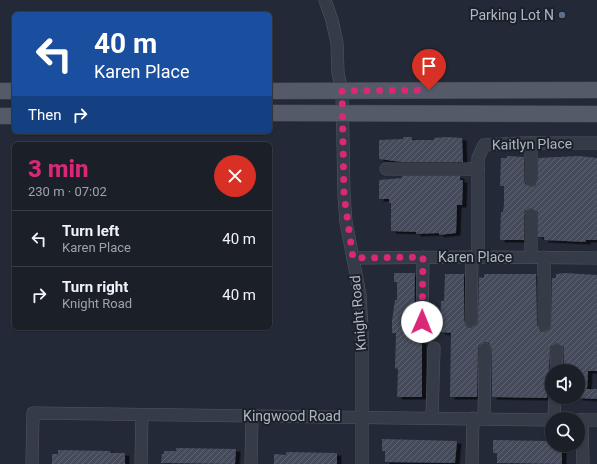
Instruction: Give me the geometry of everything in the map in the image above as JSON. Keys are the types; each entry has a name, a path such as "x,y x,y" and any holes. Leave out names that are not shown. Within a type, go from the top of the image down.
{"main road":[{"path":"272,91 597,90"},
{"path":"0,91 12,91"},
{"path":"272,113 597,114"},
{"path":"0,116 12,116"}],"street":[{"name":"Knight Road","path":"325,0 332,20 337,43 338,73 342,91 344,195 360,295 362,464"},
{"path":"531,143 531,180"},
{"name":"Kaitlyn Place","path":"471,321 475,257 478,158 484,145 597,143"},
{"path":"386,169 478,169"},
{"path":"531,215 531,257"},
{"path":"422,322 423,257"},
{"path":"544,257 544,325"},
{"name":"Karen Place","path":"353,258 597,258"},
{"path":"432,417 434,348"},
{"path":"472,464 485,349"},
{"path":"556,364 557,350"},
{"name":"Kingwood Road","path":"32,464 32,413 545,419"},
{"path":"141,464 142,415"},
{"path":"251,464 252,416"},
{"path":"585,420 597,420"},
{"path":"582,452 583,464"}],"building":[{"path":"403,137 412,137 412,140 434,140 434,138 447,137 462,138 463,162 402,162 379,159 379,140 403,139"},
{"path":"507,156 524,157 524,180 525,184 531,187 535,186 538,180 538,158 579,156 597,158 597,240 586,240 586,242 544,240 544,237 538,237 538,212 531,208 525,211 524,215 524,240 500,240 501,212 503,212 504,204 504,186 500,186 501,158 507,158"},
{"path":"402,176 460,176 460,180 463,180 462,205 457,205 456,233 439,235 439,233 416,234 416,232 391,231 391,203 389,203 389,199 379,199 379,180 402,178"},
{"path":"394,273 415,273 414,322 416,326 421,329 422,337 422,397 397,397 398,369 395,368 396,333 392,333 395,300 397,300 397,282 394,282"},
{"path":"565,273 597,275 597,371 588,371 587,389 597,389 597,399 585,398 585,364 564,364 564,347 557,343 551,346 549,364 545,364 545,398 492,397 492,349 489,343 485,342 479,345 478,349 477,397 450,397 451,333 440,332 441,301 444,301 445,274 464,274 464,321 467,327 471,328 477,325 478,321 479,277 484,278 484,274 536,274 537,325 540,331 544,332 550,329 551,325 552,278 556,278 556,274"},
{"path":"382,439 457,441 455,463 385,462 385,451 382,451"},
{"path":"493,440 545,441 545,452 562,452 562,464 497,463 497,453 493,453"},
{"path":"176,448 236,449 235,464 161,463 162,454 164,454 164,451 176,451"},
{"path":"58,450 110,451 110,453 125,453 125,464 52,464 52,454 58,454"},
{"path":"286,452 337,453 337,464 274,464 274,454 286,455"}],"place":[{"name":"Parking Lot N","path":"562,15"}],"route":[{"path":"422,322 423,257 353,258 346,222 342,170 342,91 429,90"}]}
